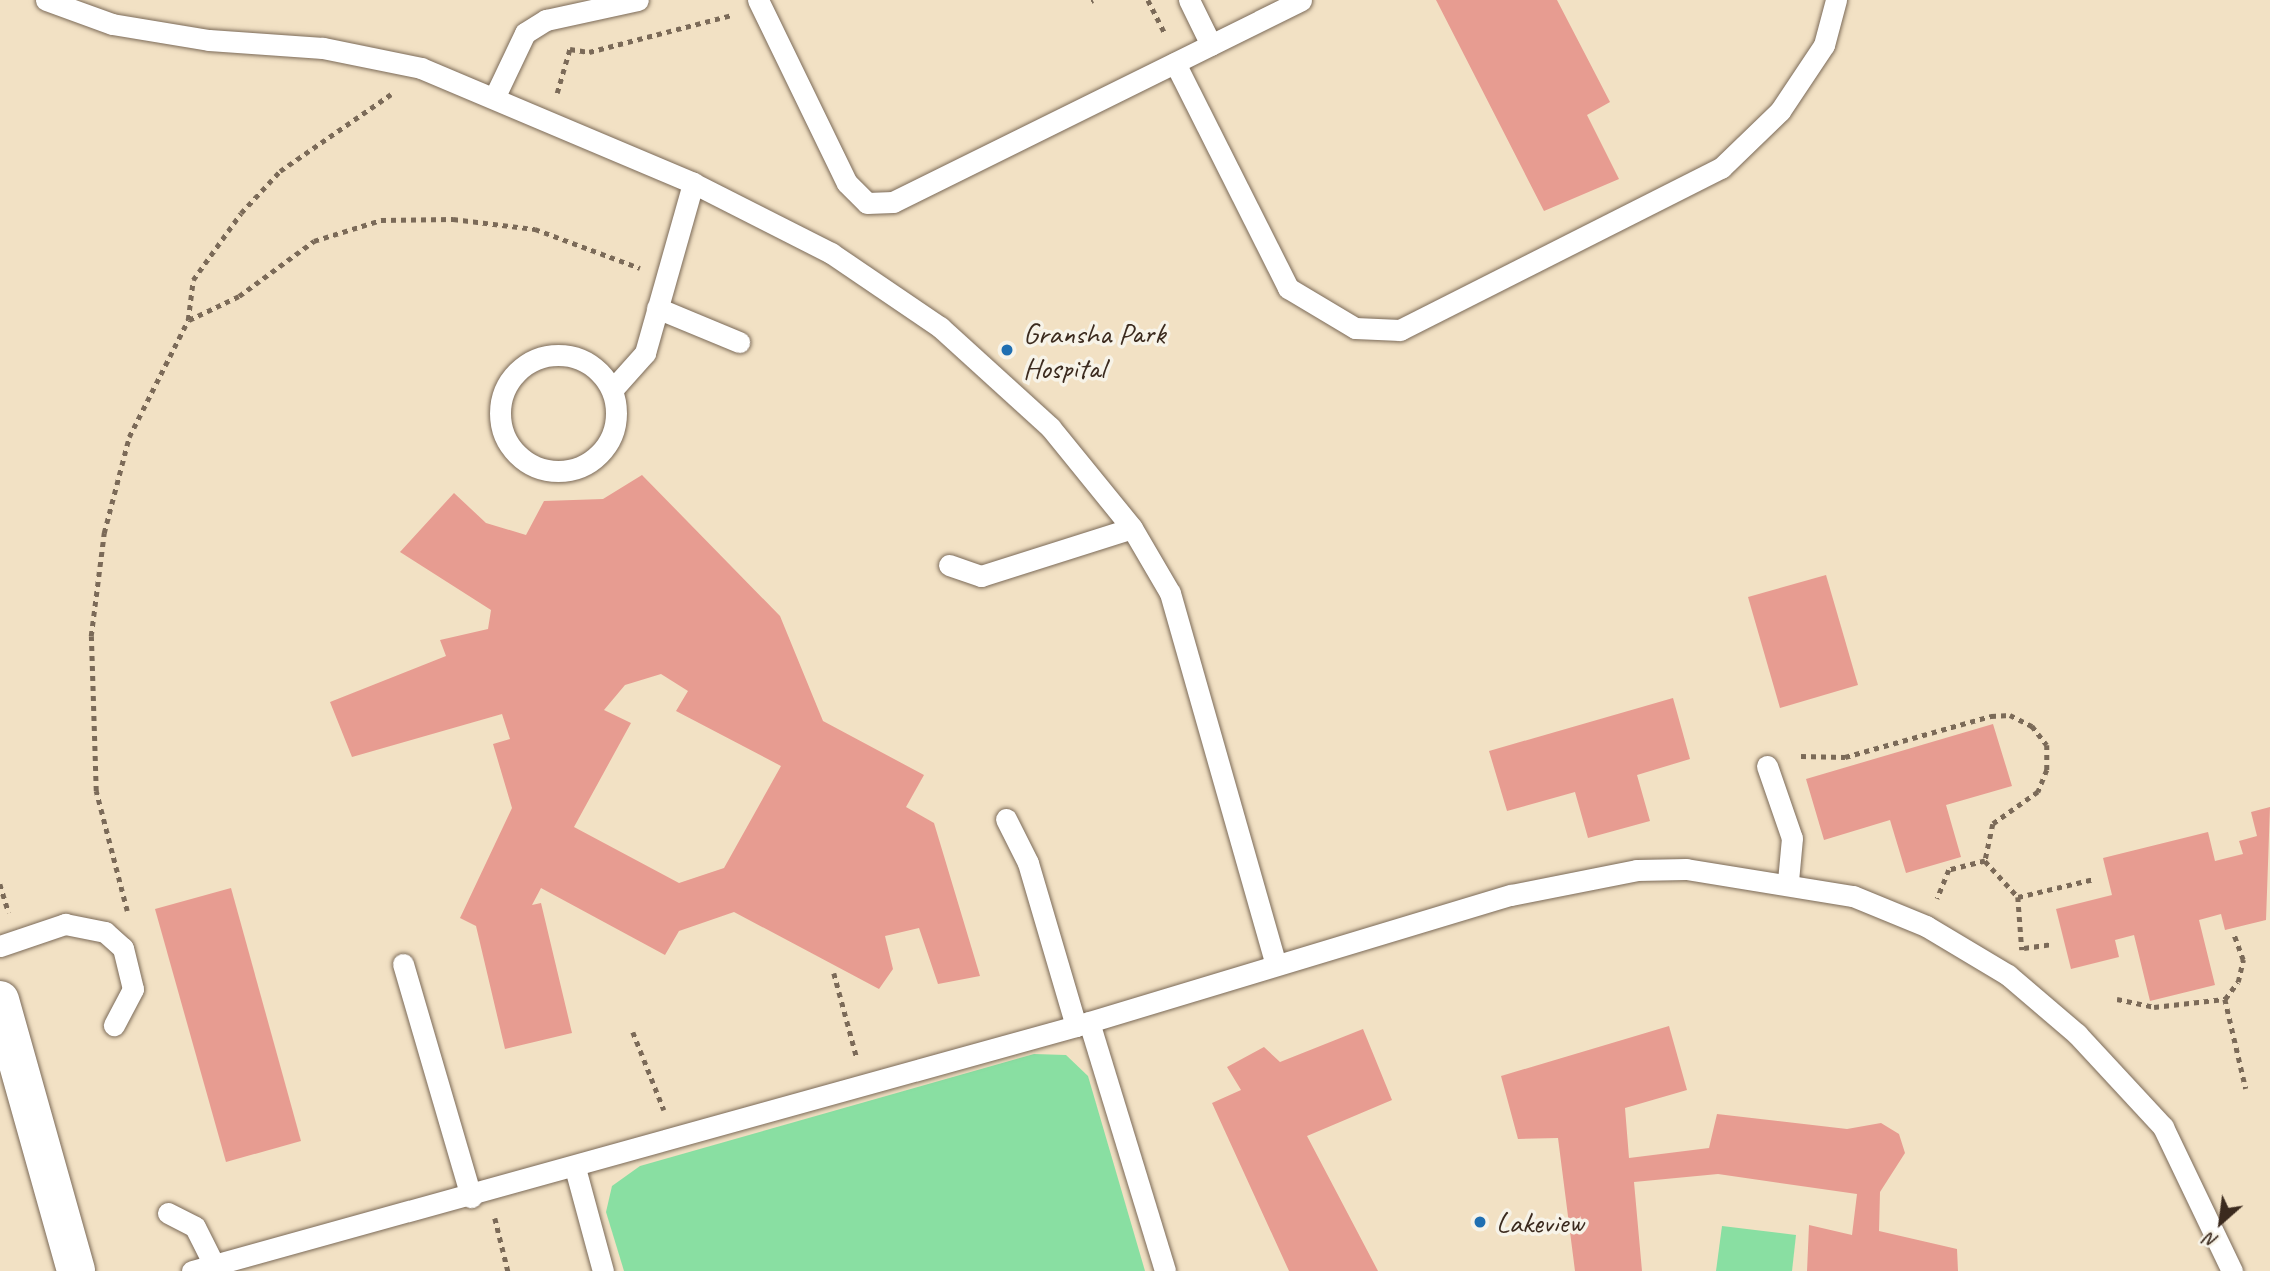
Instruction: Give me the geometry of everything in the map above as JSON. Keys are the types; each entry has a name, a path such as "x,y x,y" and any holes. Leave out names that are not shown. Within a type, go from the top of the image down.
{"street":[{"path":"0,1000 76,1271"}],"lane":[{"path":"46,0 112,24 209,40 323,48 421,68 495,96 693,183 831,253 940,327 1050,428 1132,528 1170,593 1276,964"},
{"path":"495,96 525,33 568,8 638,0"},
{"path":"759,0 847,183 867,203 893,202 1301,0"},
{"path":"1189,0 1211,45"},
{"path":"1175,63 1288,288 1355,328 1400,330 1721,169 1780,111 1824,45 1836,0"},
{"path":"612,390 587,361 550,355 532,360 505,387 500,406 508,443 537,467 556,472 593,460 615,429 612,390 645,353 663,277 693,183"},
{"path":"657,308 738,342"},
{"path":"949,565 981,576 1132,528"},
{"path":"1767,766 1792,838 1788,881"},
{"path":"1006,819 1028,863 1165,1271"},
{"path":"192,1271 216,1268 676,1140 1082,1024 1276,964 1580,879 1686,869 1788,881 1853,896 1926,926 2008,975 2077,1034 2163,1127 2232,1271"},
{"path":"0,946 65,924 105,932 123,948 133,989 114,1025"},
{"path":"403,964 480,1195"},
{"path":"575,1168 603,1271"},
{"path":"168,1213 195,1227 216,1268"}],"path":[{"path":"570,49 589,52 718,23 759,0"},
{"path":"1148,0 1165,33"},
{"path":"547,118 570,49 568,8"},
{"path":"123,948 132,927 96,791 91,636 104,533 130,437 188,320 193,280 241,213 280,171 421,68"},
{"path":"188,320 239,296 314,241 381,220 453,219 535,229 663,277"},
{"path":"1801,756 1845,757 1991,716 2010,715 2032,726 2047,745 2047,770 2038,792 1993,824 1985,861"},
{"path":"1985,861 2018,897 2024,948 2008,975"},
{"path":"1926,926 1949,870 1985,861"},
{"path":"2018,897 2094,879"},
{"path":"2116,999 2154,1007 2225,999 2238,982 2242,960 2233,933"},
{"path":"2024,948 2052,944"},
{"path":"834,973 865,1086"},
{"path":"2225,999 2246,1089"},
{"path":"633,1032 676,1140"},
{"path":"480,1195 508,1271"}],"green space":[{"path":"1034,1054 1066,1055 1088,1076 1145,1271 624,1271 606,1212 612,1186 640,1166"},
{"path":"1722,1226 1796,1235 1792,1271 1716,1271"}],"building":[{"path":"1436,0 1557,0 1610,102 1587,115 1619,179 1544,211"},
{"path":"642,475 780,616 823,721 924,775 906,807 934,823 980,976 938,984 919,928 885,936 893,969 879,989 734,912 679,931 665,955 541,888 532,905 541,903 572,1033 505,1049 476,926 460,918 512,808 493,744 510,739 502,714 352,757 330,702 446,656 440,640 488,629 491,610 400,552 454,493 486,523 526,535 544,501 603,499","holes":["661,674 688,691 676,711 781,766 724,868 679,883 574,827 631,723 604,710 625,685"]},
{"path":"1826,575 1858,685 1780,708 1748,597"},
{"path":"1673,698 1690,759 1637,775 1650,821 1588,838 1575,792 1507,811 1489,751"},
{"path":"1993,724 2012,786 1946,805 1961,857 1906,873 1890,820 1824,840 1806,779"},
{"path":"2270,807 2266,920 2225,930 2221,914 2199,920 2215,985 2150,1001 2134,935 2115,940 2119,957 2071,969 2056,909 2112,895 2103,858 2208,832 2215,861 2243,854 2239,841 2257,836 2251,812"},
{"path":"231,888 301,1141 226,1162 155,909"},
{"path":"1669,1026 1687,1090 1625,1108 1629,1158 1709,1148 1717,1114 1847,1129 1881,1123 1899,1134 1905,1153 1880,1192 1879,1231 1957,1249 1958,1271 1807,1271 1809,1225 1852,1235 1857,1194 1718,1174 1634,1182 1642,1271 1575,1271 1558,1138 1518,1139 1501,1076"},
{"path":"1363,1029 1392,1100 1307,1136 1378,1271 1289,1271 1212,1103 1241,1090 1227,1067 1264,1047 1280,1062"}],"place":[{"name":"Gransha Park Hospital","path":"1007,350"},
{"name":"Lakeview","path":"1480,1222"}]}
